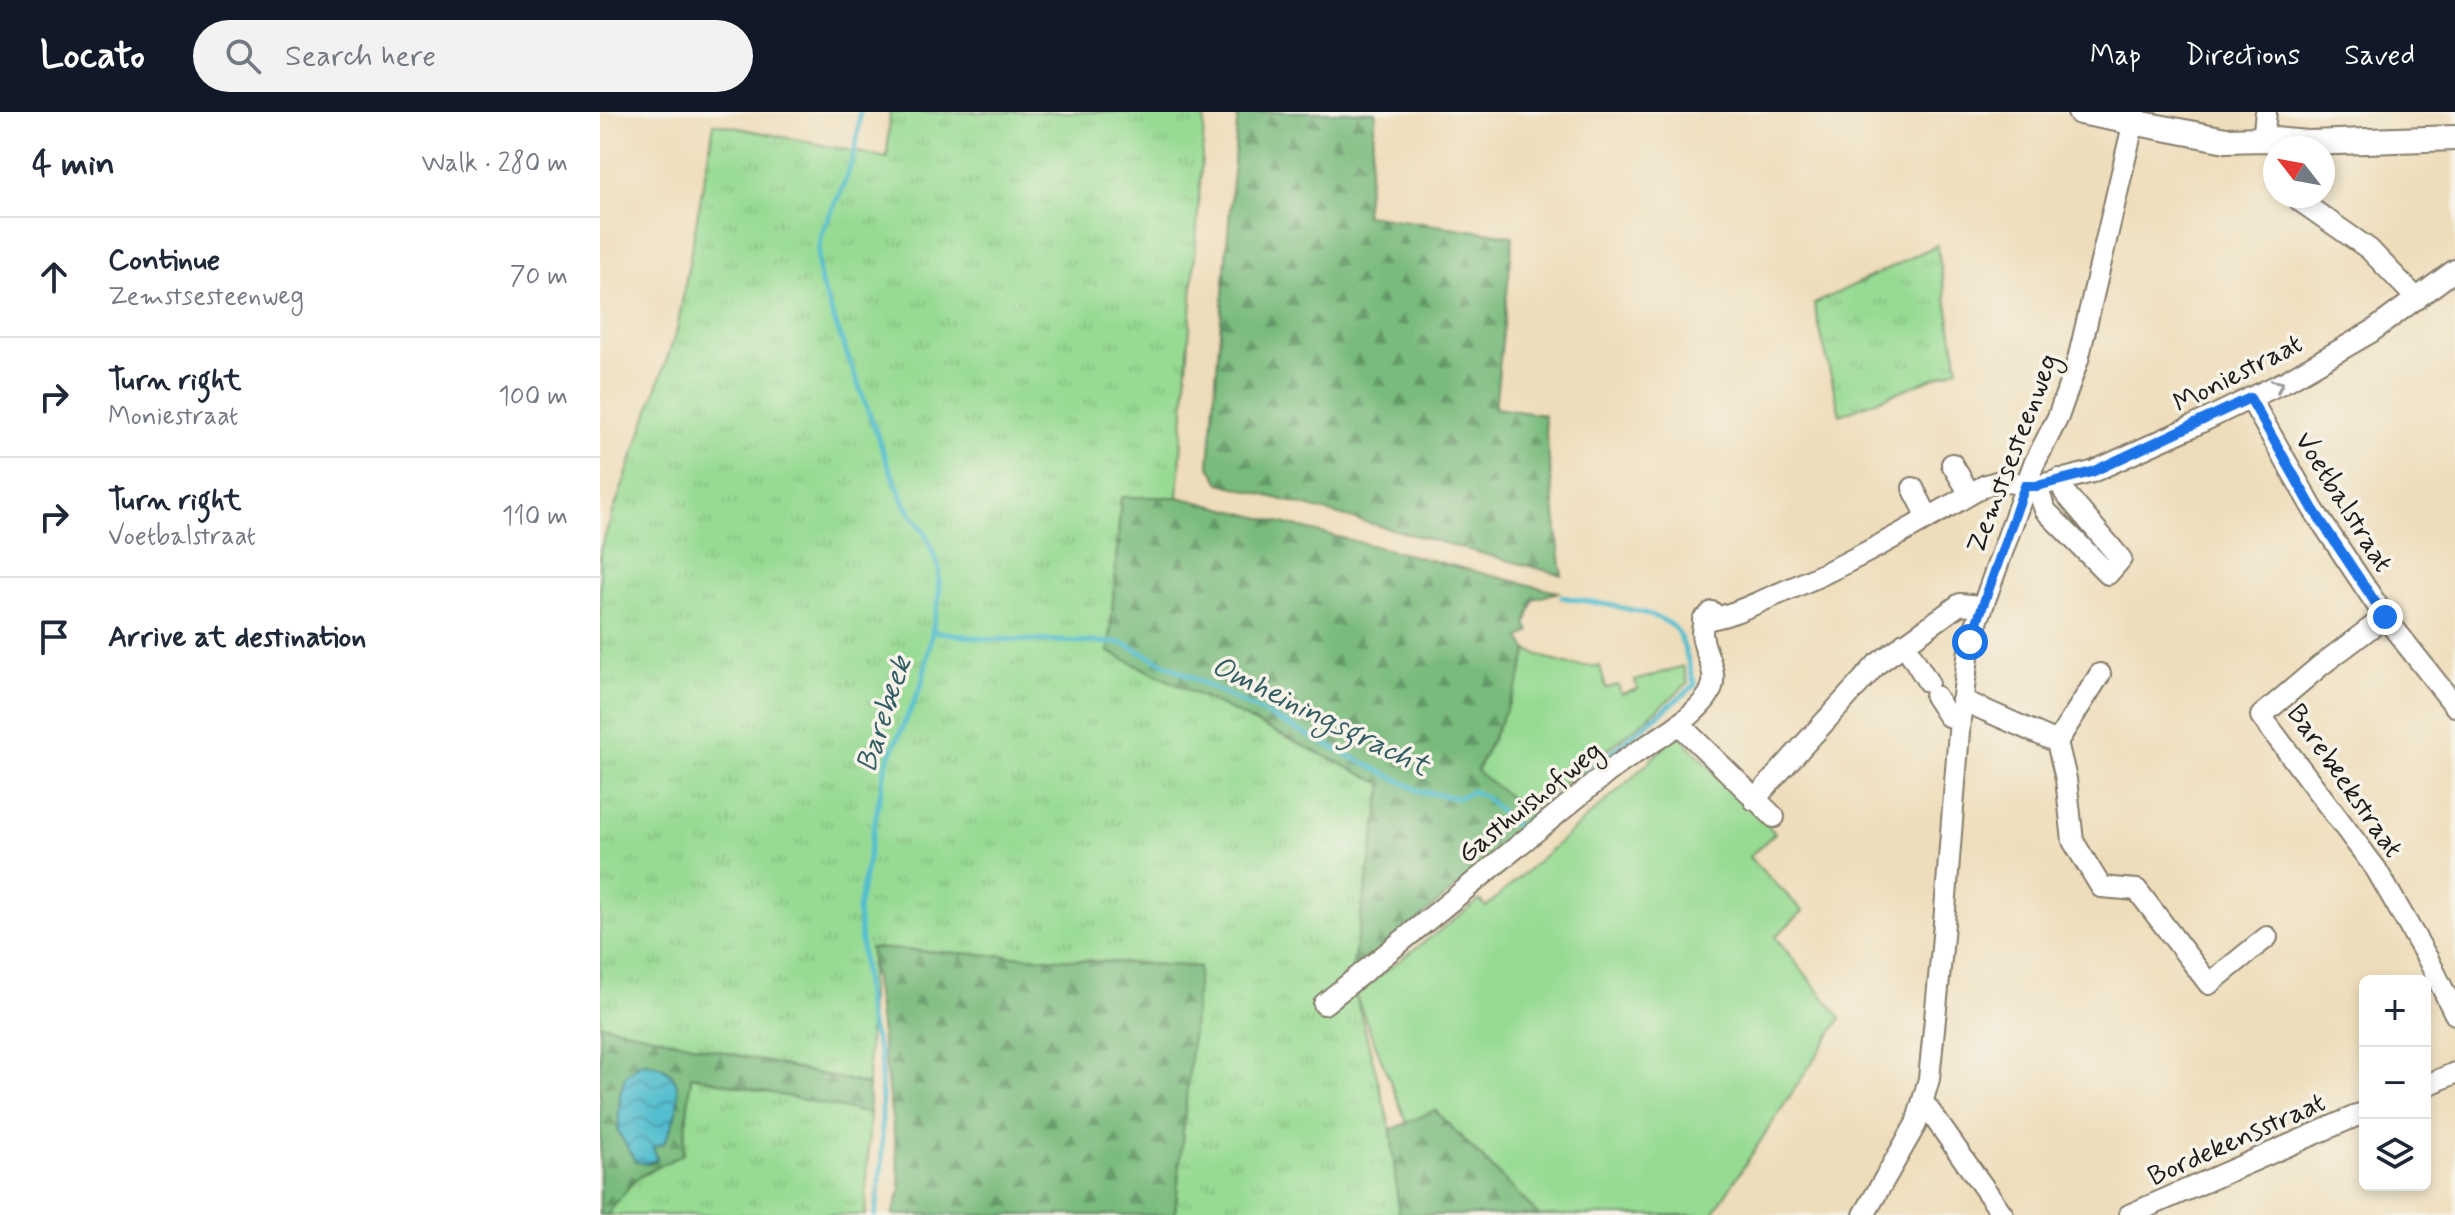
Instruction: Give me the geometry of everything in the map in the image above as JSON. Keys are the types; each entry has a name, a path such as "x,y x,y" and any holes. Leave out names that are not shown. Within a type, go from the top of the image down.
{"main road":[{"path":"2080,112 2135,116 2226,140 2263,139"},
{"path":"2335,144 2455,138"}],"street":[{"path":"2263,136 2266,112"},
{"name":"Zemstsesteenweg","path":"1864,1215 1916,1124 1929,1079 1961,710 1970,642 1981,606 2031,486 2039,450 2058,417 2078,360 2135,116"},
{"path":"2310,208 2369,249 2417,299"},
{"name":"Moniestraat","path":"2031,486 2092,472 2288,380 2371,332 2455,270"},
{"name":"Voetbalstraat","path":"2250,398 2313,509 2385,617 2455,706"},
{"path":"1952,464 1970,494"},
{"path":"2031,486 2045,510 2108,574 2121,559 2065,493 2059,479"},
{"name":"Gasthuishofweg","path":"1324,1004 1614,768 1680,725 1705,700 1714,686 1715,677 1701,633 1703,620 1721,618 1737,604 1843,558 1881,547 1895,535 1986,485 2000,481 2031,486"},
{"path":"1913,488 1928,517"},
{"path":"1754,800 1877,664 1960,604 1981,606"},
{"name":"Barebeekstraat","path":"2385,617 2261,716 2376,869 2429,961 2455,1014"},
{"path":"1904,643 1948,716 1961,710 2057,742"},
{"path":"2100,674 2057,742 2066,779 2073,841 2101,887 2137,890 2209,984 2267,937"},
{"path":"1680,725 1774,817"},
{"path":"2431,1083 2455,1073"},
{"path":"1924,1103 2003,1215"},
{"name":"Bordekensstraat","path":"2129,1215 2359,1115"}],"green space":[{"path":"890,112 1205,112 1178,497 1121,497 1109,652 1383,784 1351,977 1391,1130 1399,1215 1175,1215 1198,967 871,948 868,1085 600,1024 600,550 677,330 714,123 887,158"},
{"path":"1238,112 1376,112 1365,215 1513,236 1495,408 1544,415 1562,575 1220,483 1209,465"},
{"path":"1937,245 1958,368 1840,415 1814,304"},
{"path":"1121,497 1178,497 1558,592 1534,599 1526,624 1530,631 1520,639 1528,650 1518,685 1477,770 1536,819 1351,977 1383,784 1109,652"},
{"path":"1528,650 1563,663 1600,666 1606,688 1618,685 1621,694 1638,689 1635,681 1683,666 1688,683 1527,812 1477,771 1518,685"},
{"path":"1678,734 1775,833 1749,857 1803,911 1775,937 1841,1018 1712,1215 1539,1215 1435,1110 1407,1123 1355,994 1480,900 1486,907"},
{"path":"870,948 1199,967 1175,1215 892,1215 901,1189"},
{"path":"600,1024 868,1085 870,1114 691,1076 683,1154 635,1179 607,1215 600,1215"},
{"path":"691,1076 870,1114 865,1215 607,1215 635,1179 683,1153"},
{"path":"1434,1110 1539,1215 1399,1215 1391,1130"}],"water":[{"path":"641,1063 668,1072 675,1080 678,1091 678,1103 670,1130 664,1143 653,1147 657,1159 646,1164 635,1161 618,1131 620,1094 625,1076"}],"waterway":[{"name":"Barebeek","path":"860,112 850,165 818,251 821,284 889,467 905,504 926,535 939,568 939,596 922,684 886,764 858,910 868,1017 880,1055 882,1165 875,1215"},
{"name":"Omheiningsgracht","path":"933,631 984,639 1123,643 1420,791 1458,798 1472,791 1484,796 1518,828 1695,685 1680,637 1669,624 1641,612 1562,597"}],"route":[{"path":"1970,642 2025,486 2037,486 2092,472 2250,398 2313,509 2385,617"}]}
